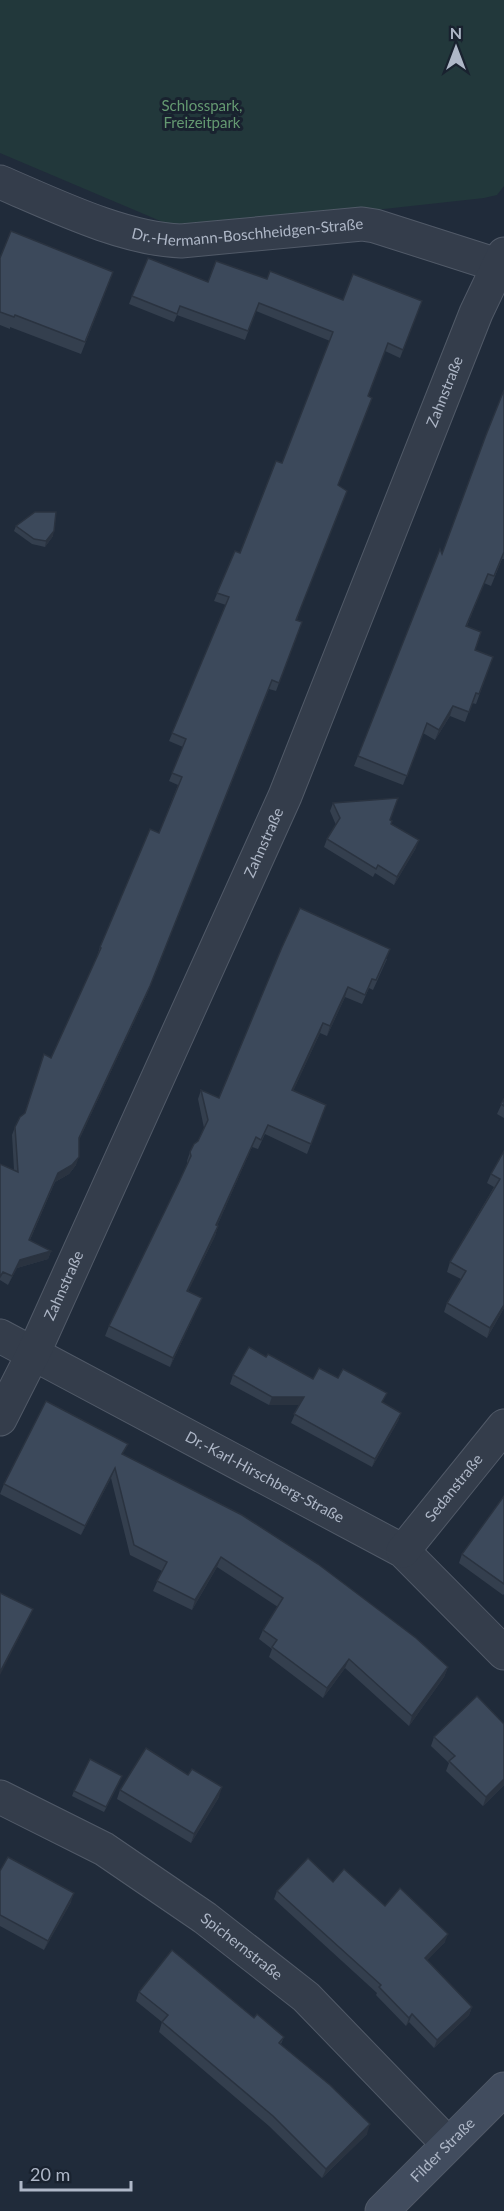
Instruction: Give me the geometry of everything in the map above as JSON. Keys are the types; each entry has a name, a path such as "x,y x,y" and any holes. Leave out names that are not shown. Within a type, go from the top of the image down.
{"street":[{"name":"Dr.-Hermann-Boschheidgen-Straße","path":"0,182 110,226 160,240 181,241 362,224 501,260"},
{"name":"Zahnstraße","path":"0,1419 34,1353 285,796 476,313 501,260"},
{"name":"Dr.-Karl-Hirschberg-Straße","path":"0,1335 403,1551 504,1653"},
{"name":"Sedanstraße","path":"403,1551 504,1426"},
{"name":"Spichernstraße","path":"0,1797 104,1849 205,1918 306,1997 448,2144"},
{"name":"Filder Straße","path":"382,2211 504,2089"}],"green space":[{"name":"Schlosspark, Freizeitpark","path":"0,0 504,0 504,186 497,195 484,198 184,231 0,153"}],"building":[{"path":"11,231 113,272 85,342 15,315 14,317 0,312 0,258"},
{"path":"148,258 208,282 216,261 267,279 270,271 343,300 353,274 422,301 403,350 388,343 368,396 372,398 338,485 347,491 296,620 302,622 279,683 272,680 150,986 79,1138 79,1157 72,1165 58,1173 29,1240 51,1251 20,1260 12,1276 3,1272 0,1277 0,1164 18,1172 15,1127 25,1113 44,1054 51,1058 101,948 150,829 159,833 182,777 172,773 186,739 172,733 229,597 217,593 235,551 240,553 276,461 282,463 333,332 259,303 248,331 180,306 177,314 132,296"},
{"path":"504,390 504,552 494,576 488,574 466,626 481,632 475,650 493,657 479,694 476,693 469,712 453,706 439,730 427,723 407,776 358,756 440,549 442,554"},
{"path":"35,512 56,512 54,531 46,541 34,539 16,526"},
{"path":"398,798 390,820 391,824 419,840 397,877 378,865 376,869 327,839 340,818 333,803"},
{"path":"300,908 390,949 376,980 372,979 365,995 348,987 330,1026 323,1023 292,1090 326,1105 311,1144 268,1125 261,1140 256,1137 187,1291 202,1298 173,1358 109,1326 179,1182 191,1156 190,1152 208,1120 201,1090 219,1098"},
{"path":"504,1151 504,1305 490,1328 447,1303 466,1271 450,1262 500,1179 491,1174"},
{"path":"249,1347 266,1357 268,1354 313,1379 319,1368 338,1378 343,1369 387,1393 382,1402 401,1413 375,1459 294,1414 304,1397 272,1397 233,1375"},
{"path":"46,1401 128,1444 122,1454 242,1515 318,1564 416,1638 448,1667 412,1716 349,1659 327,1688 272,1647 277,1640 263,1630 283,1598 221,1557 195,1600 157,1581 167,1562 134,1545 115,1468 85,1526 4,1484"},
{"path":"504,1496 504,1584 462,1554"},
{"path":"0,1593 33,1609 0,1672"},
{"path":"477,1696 504,1724 504,1779 486,1797 449,1761 455,1756 434,1737"},
{"path":"146,1748 188,1775 192,1769 222,1787 194,1834 120,1790"},
{"path":"90,1759 122,1776 106,1807 74,1791"},
{"path":"8,1857 74,1893 48,1941 0,1915 0,1871"},
{"path":"308,1858 333,1882 344,1869 385,1906 400,1888 448,1934 425,1958 472,2007 437,2040 412,2014 409,2018 379,1987 381,1985 277,1891"},
{"path":"172,1950 254,2018 257,2014 284,2037 279,2043 330,2085 370,2124 326,2169 273,2116 162,2022 168,2015 139,1992"}]}
